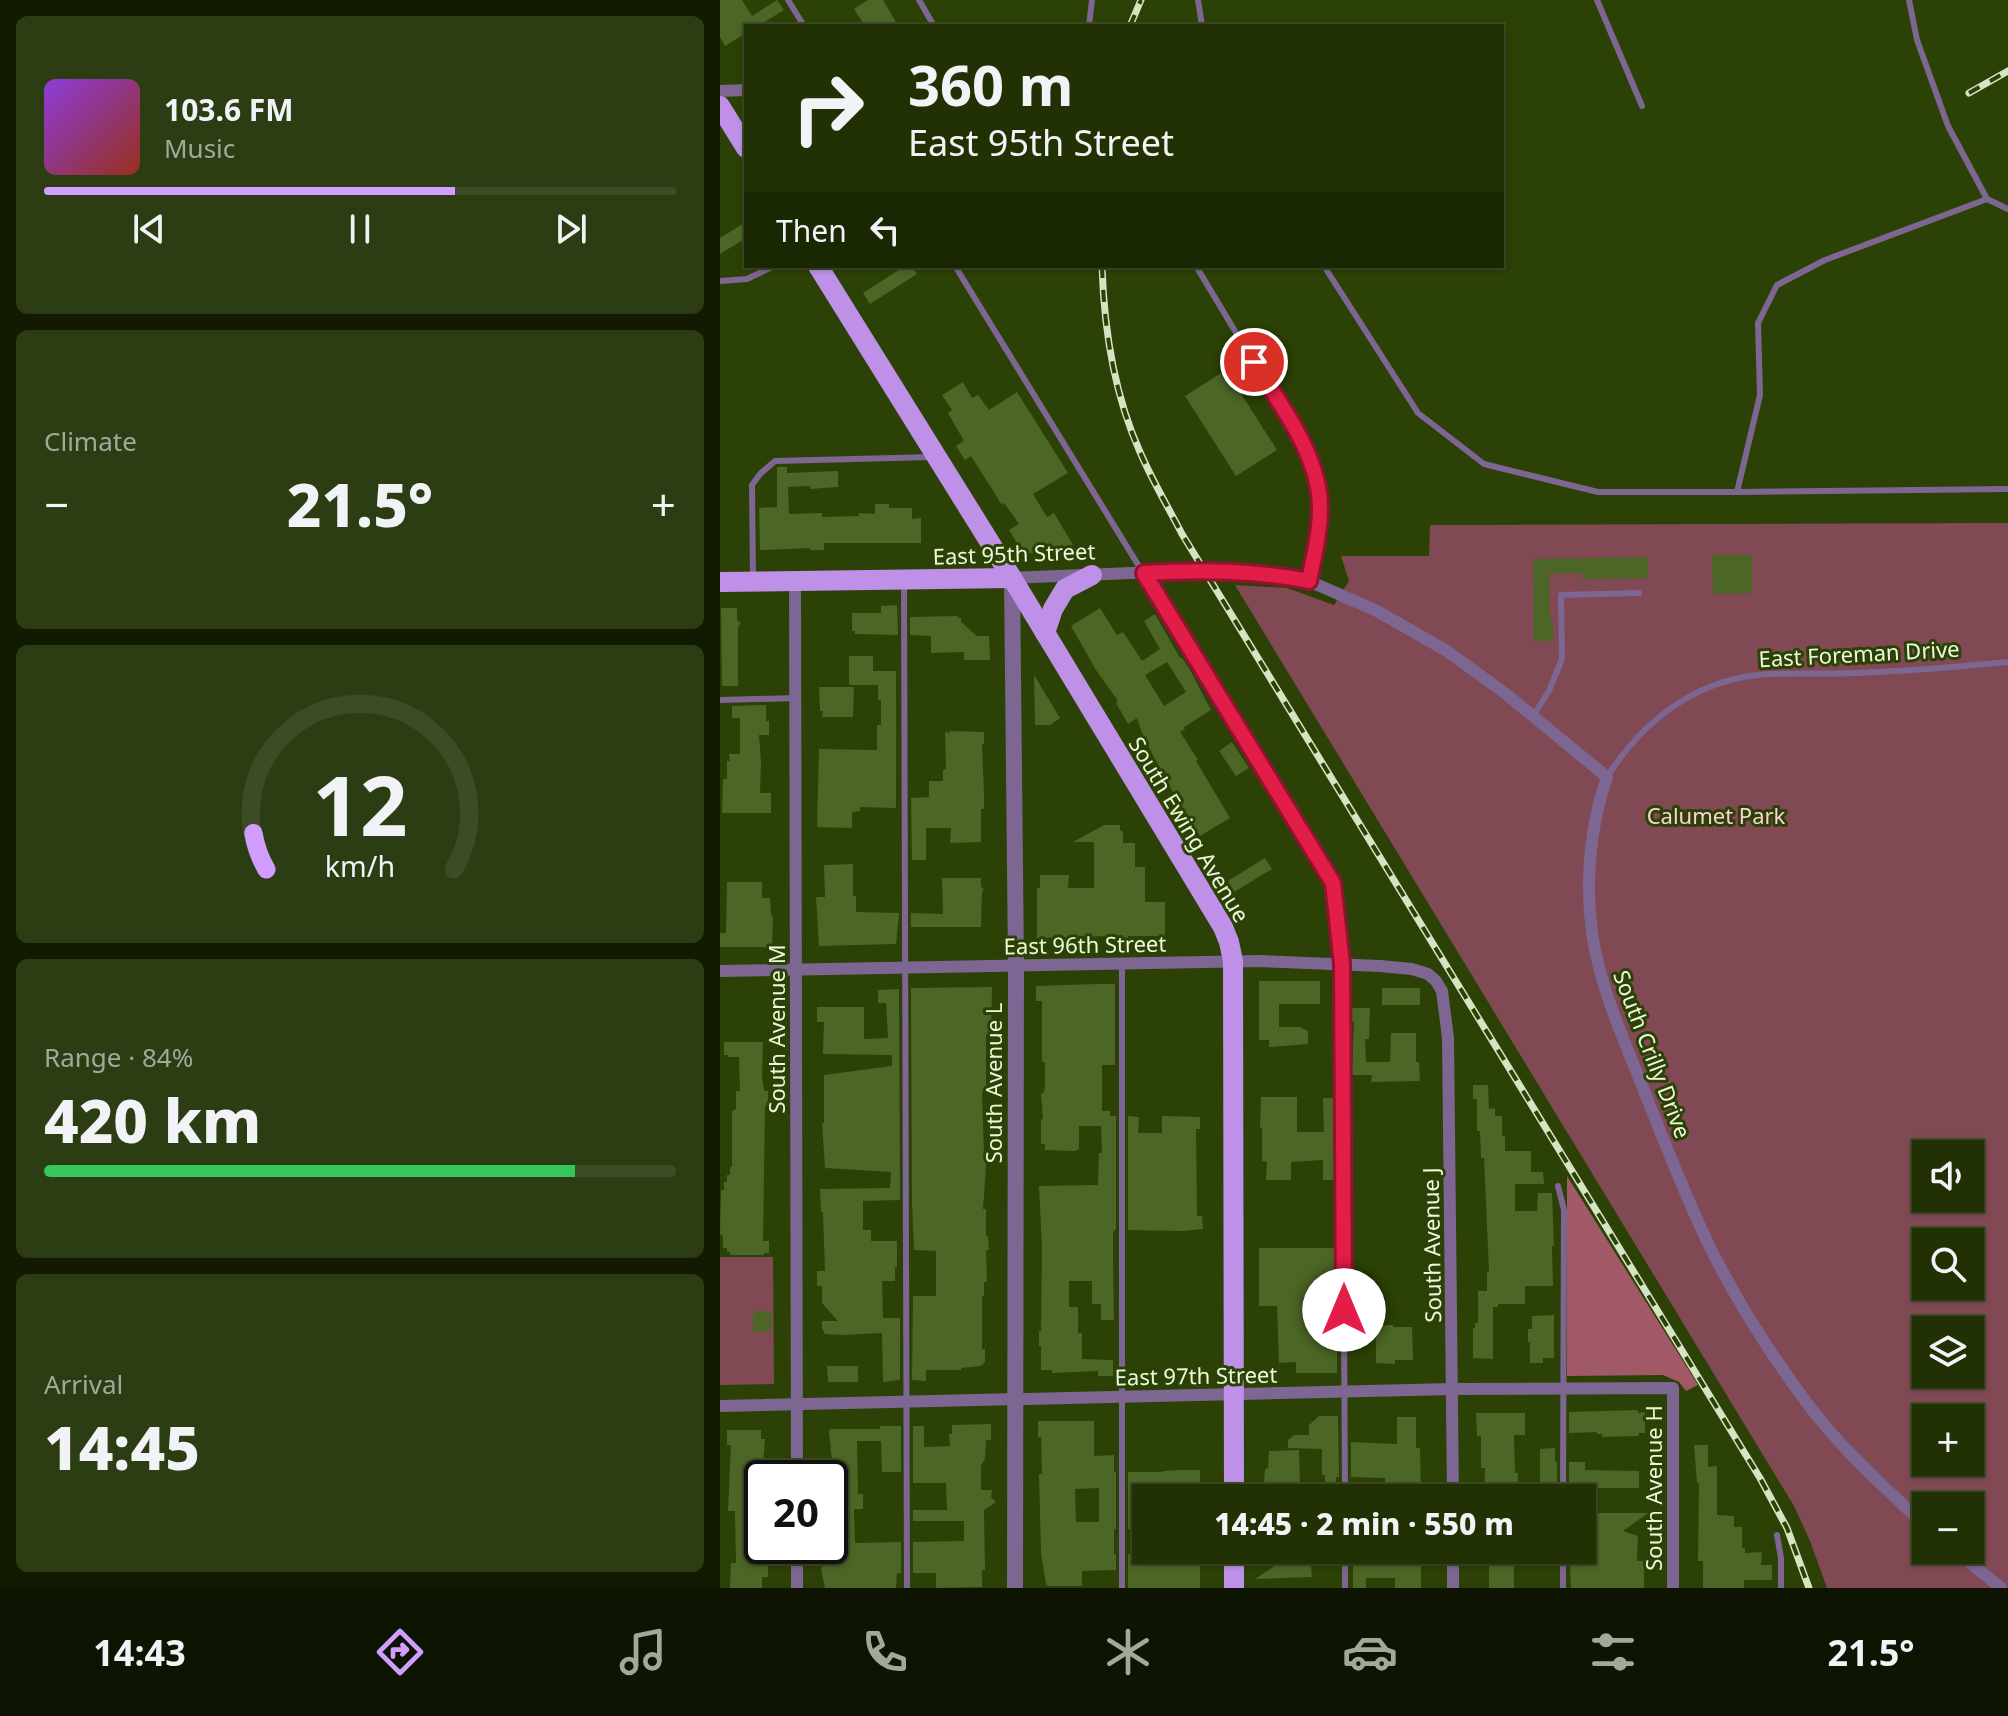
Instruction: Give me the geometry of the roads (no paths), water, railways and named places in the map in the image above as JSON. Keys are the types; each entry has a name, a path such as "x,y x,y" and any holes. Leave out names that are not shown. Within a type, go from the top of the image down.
{"main road":[{"path":"720,106 744,145"},
{"name":"South Ewing Avenue","path":"819,268 1012,578 1223,927 1229,942 1233,961 1234,1484"},
{"path":"1045,633 1054,607 1065,589 1092,575"},
{"name":"East 95th Street","path":"720,582 1012,578"},
{"path":"1234,1564 1234,1588"}],"street":[{"path":"720,91 744,90"},
{"name":"East 95th Street","path":"1012,578 1203,570 1274,574 1309,581"},
{"name":"South Avenue L","path":"1012,578 1016,965 1015,1588"},
{"name":"South Avenue M","path":"795,581 797,1460"},
{"path":"1309,581 1377,611 1447,651 1506,694 1607,777"},
{"name":"South Crilly Drive","path":"1607,777 1598,801 1591,847 1592,932 1611,1007 1681,1184 1732,1288 1805,1401 1854,1459 1912,1513"},
{"name":"East 96th Street","path":"720,971 1233,961 1342,964 1412,969 1428,974 1442,991"},
{"name":"South Avenue J","path":"1442,991 1448,1038 1453,1484"},
{"name":"East 97th Street","path":"720,1406 1453,1389 1673,1388"},
{"name":"South Avenue H","path":"1673,1388 1673,1588"},
{"path":"797,1564 797,1588"},
{"path":"1453,1564 1453,1588"},
{"path":"1971,1564 2001,1588"}],"lane":[{"path":"788,0 803,24"},
{"path":"919,0 933,24"},
{"path":"1089,24 1092,0"},
{"path":"1198,0 1202,24"},
{"path":"1597,0 1642,106"},
{"path":"1909,0 1917,40 1948,126 1987,199 2008,209"},
{"path":"1737,492 1760,395 1758,323 1777,285 1825,260 1987,199"},
{"path":"720,281 747,279 770,268"},
{"path":"956,268 1333,883 1342,964 1345,1484"},
{"path":"1197,268 1311,462 1320,508 1309,581"},
{"path":"1325,268 1418,413 1484,464 1598,492 2008,489"},
{"path":"753,581 752,485 775,461 936,457"},
{"path":"904,579 907,1588"},
{"path":"1533,716 1549,691 1562,659 1561,595 1639,593"},
{"name":"East Foreman Drive","path":"1607,777 1622,753 1650,724 1675,704 1719,684 1768,674 1918,671 2008,662"},
{"path":"720,700 795,698"},
{"path":"1122,963 1122,1588"},
{"path":"1558,1186 1564,1210 1563,1484"},
{"path":"1777,1535 1781,1588"},
{"path":"1345,1564 1345,1588"},
{"path":"1563,1564 1563,1588"}],"railway":[{"path":"1131,24 1141,0"},
{"path":"1969,93 2008,71"},
{"path":"1102,268 1108,337 1117,384 1131,430 1160,493 1182,534 1760,1478 1787,1528 1809,1588"}],"park label":[{"name":"Calumet Park","path":"1716,815"}]}
